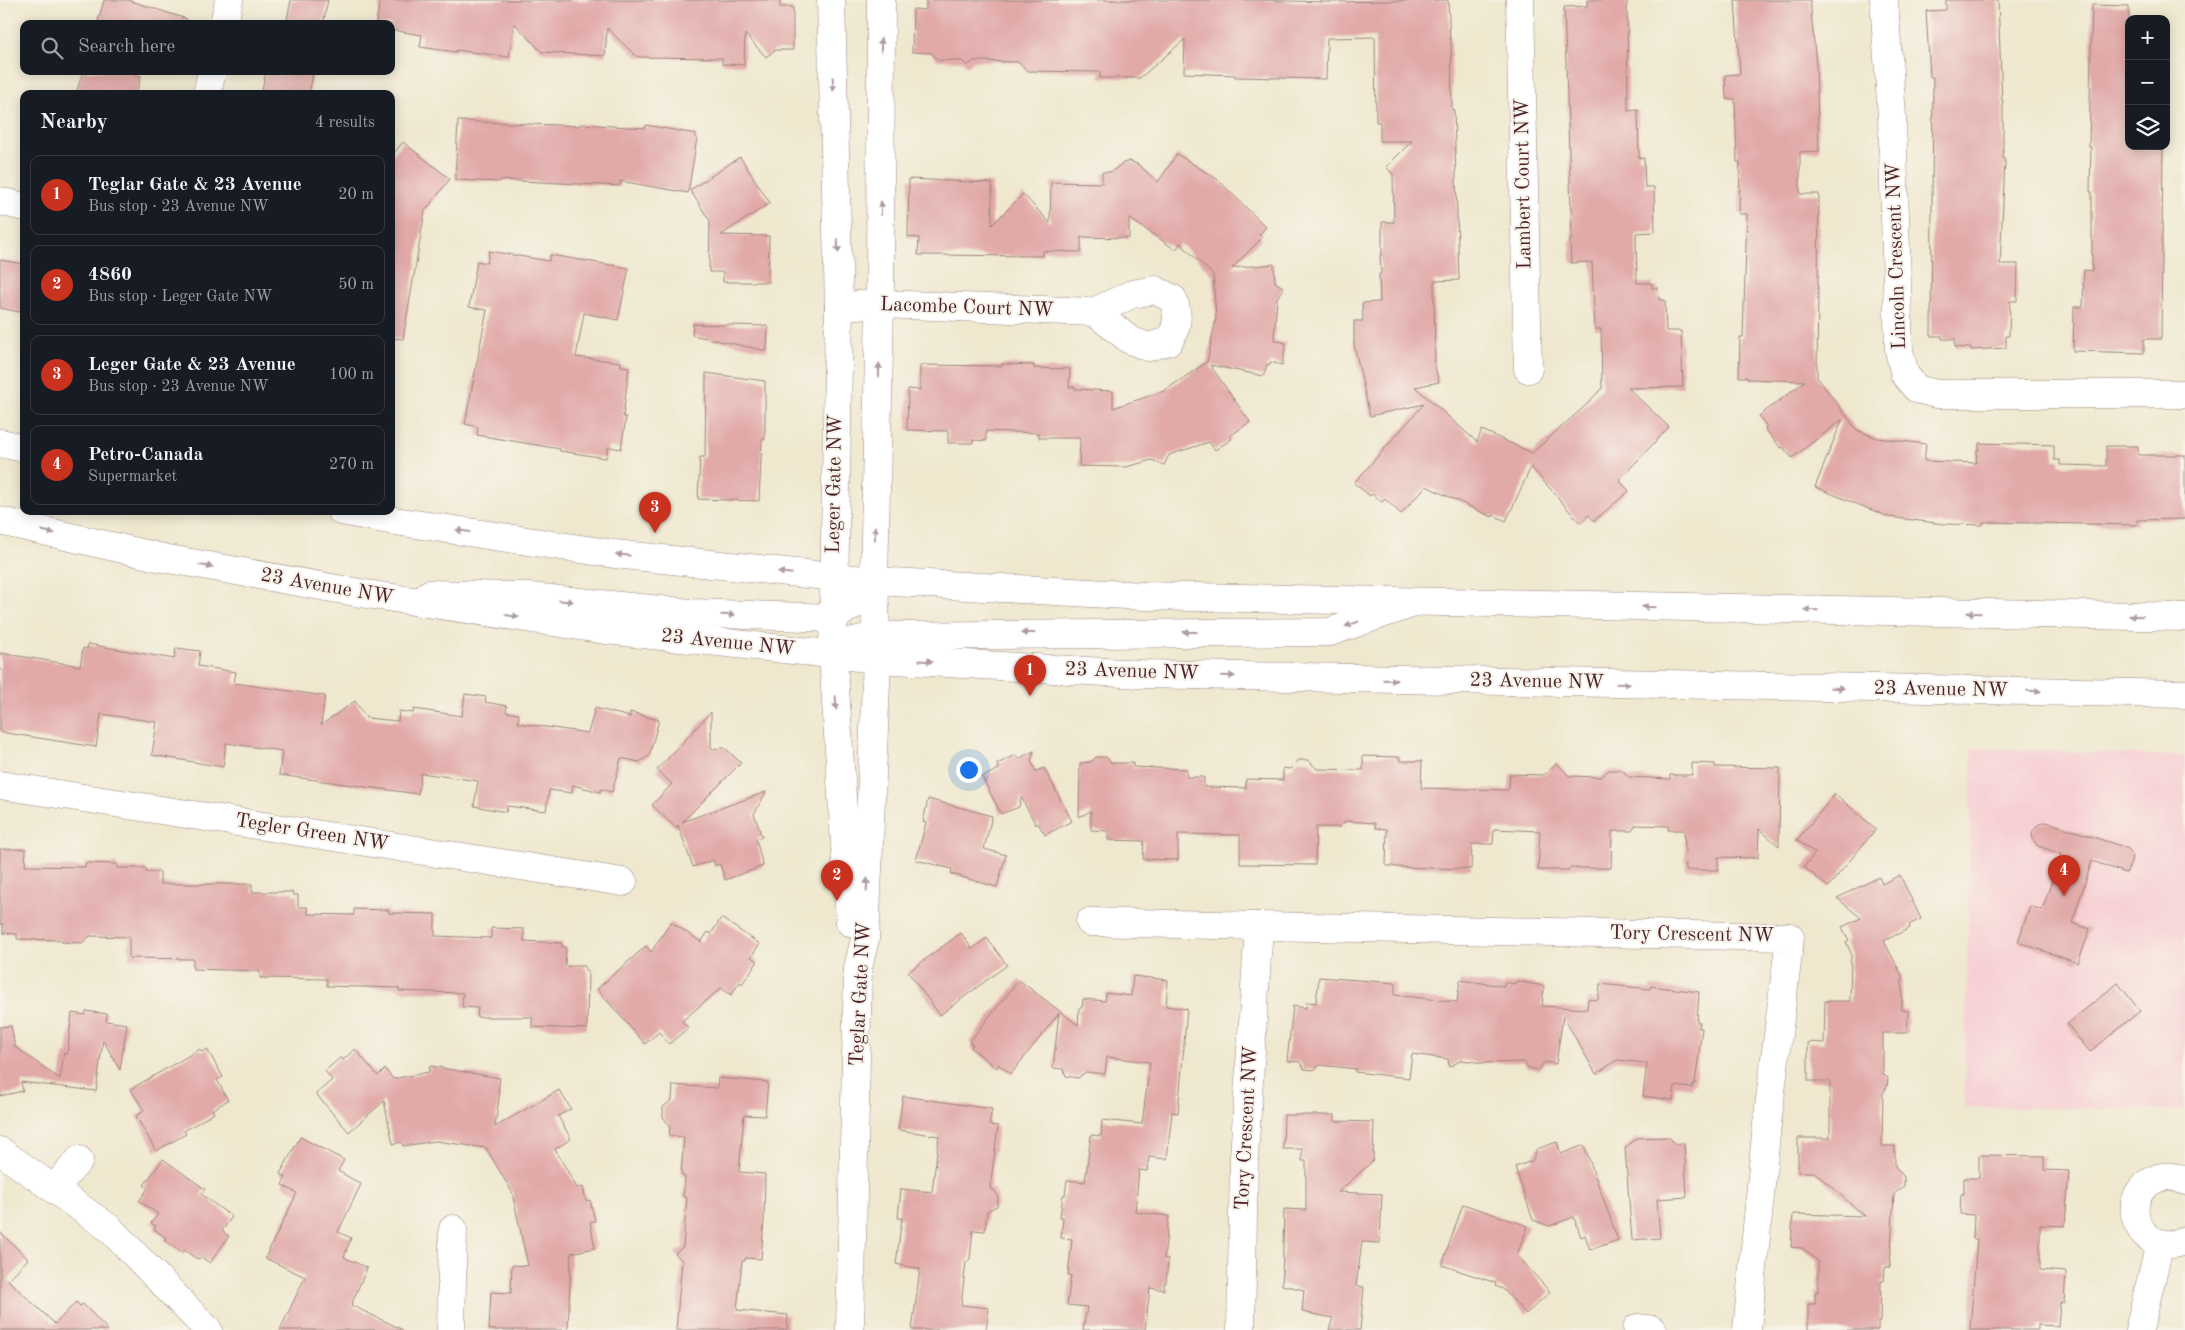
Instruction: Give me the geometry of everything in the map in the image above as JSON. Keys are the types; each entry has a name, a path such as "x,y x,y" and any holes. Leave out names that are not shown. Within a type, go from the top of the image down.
{"street":[{"path":"225,20 229,0"},
{"name":"Leger Gate NW","path":"831,0 839,306 833,655 851,939 858,968"},
{"name":"Leger Gate NW","path":"877,647 874,581 880,304 882,0"},
{"name":"Lambert Court NW","path":"1520,0 1528,369"},
{"name":"Lincoln Crescent NW","path":"1884,0 1892,117 1899,350 1905,376 1917,389 1936,394 2185,394"},
{"path":"208,90 211,75"},
{"path":"0,201 20,206"},
{"name":"Lacombe Court NW","path":"839,306 880,304 1094,312"},
{"path":"0,443 20,447"},
{"path":"361,515 395,522 614,554 874,581 1144,596 2185,617"},
{"name":"23 Avenue NW","path":"0,521 163,558 360,593 606,630 833,655 877,647 1140,674 2185,694"},
{"path":"360,593 520,596 691,613 833,618 855,604 874,581"},
{"path":"877,647 1330,632 1414,602"},
{"name":"Teglar Gate NW","path":"850,1330 858,968 865,939 877,647"},
{"name":"Tegler Green NW","path":"0,785 623,882"},
{"name":"Tory Crescent NW","path":"1090,922 1790,937 1766,1124 1747,1330"},
{"name":"Tory Crescent NW","path":"1242,1330 1244,1158 1259,926"},
{"path":"0,1151 109,1228 208,1330"},
{"path":"54,1189 79,1160"},
{"path":"2139,1330 2172,1242 2151,1240 2142,1232 2136,1222 2134,1210 2136,1198 2142,1188 2161,1177 2173,1176 2185,1181"},
{"path":"451,1330 453,1229"}],"shaded area":[{"path":"1972,748 2185,756 2185,1110 1964,1107"}],"building":[{"path":"104,0 128,0 187,19 187,20 98,20"},
{"path":"291,0 328,0 324,20 287,20"},
{"path":"380,0 780,0 780,7 793,7 793,50 775,50 766,57 745,34 744,65 722,64 722,58 637,57 607,28 605,56 542,52 514,23 509,57 420,47 422,35 395,31 395,20 377,20"},
{"path":"926,0 1252,0 1328,2 1448,0 1451,39 1452,110 1454,110 1459,280 1434,281 1435,367 1439,382 1415,387 1477,442 1482,430 1532,453 1584,407 1602,388 1601,329 1595,329 1592,262 1571,263 1570,239 1572,239 1564,7 1587,6 1587,0 1627,0 1628,111 1638,110 1639,158 1644,158 1645,187 1654,187 1655,232 1636,233 1637,283 1652,283 1652,288 1658,288 1659,300 1665,300 1666,331 1681,331 1683,387 1628,388 1669,427 1619,480 1629,491 1594,521 1589,515 1580,523 1531,467 1506,521 1493,515 1492,517 1426,486 1401,514 1385,499 1382,502 1372,494 1370,496 1354,483 1424,404 1370,416 1354,344 1354,321 1363,321 1362,303 1380,302 1379,274 1381,274 1382,222 1394,222 1393,174 1386,167 1412,141 1380,141 1380,122 1376,122 1375,37 1327,38 1326,79 1235,77 1235,75 1184,73 1185,39 1140,78 1100,78 1100,72 1028,71 1018,62 974,61 967,66 962,61 938,60 931,53 912,52 913,9 926,10"},
{"path":"1735,0 1810,0 1816,65 1819,151 1800,152 1800,194 1819,194 1817,377 1857,430 1877,438 1926,444 1924,461 1976,463 1979,443 2054,445 2054,460 2060,460 2060,465 2106,466 2106,446 2138,446 2138,455 2185,455 2185,519 2137,520 2137,525 1983,522 1983,525 1944,524 1889,517 1815,487 1842,420 1792,458 1783,447 1781,448 1765,429 1767,427 1759,416 1805,381 1747,379 1747,377 1739,377 1740,337 1743,337 1747,214 1739,214 1740,162 1737,162 1735,99 1726,99 1725,75 1740,74"},
{"path":"1946,0 1998,0 2003,101 2003,157 2005,161 2000,264 2018,264 2017,301 2010,301 2009,336 2006,336 2006,348 1971,350 1971,348 1955,347 1955,339 1942,339 1942,336 1931,336 1933,77 1930,77 1926,11 1946,10"},
{"path":"2092,5 2129,6 2129,15 2125,15 2125,150 2163,150 2161,339 2144,339 2144,353 2073,351 2074,307 2083,307 2084,270 2092,271 2091,147 2089,147"},
{"path":"82,75 141,76 137,90 77,90"},
{"path":"265,75 313,75 310,90 262,90"},
{"path":"458,121 580,126 580,124 645,128 646,125 696,134 697,138 688,193 620,181 620,186 500,180 500,182 455,180"},
{"path":"403,142 450,179 425,211 403,339 395,338 395,152"},
{"path":"1177,154 1217,179 1266,227 1259,235 1262,238 1232,268 1274,264 1275,282 1284,288 1277,298 1274,340 1286,343 1282,365 1270,362 1269,365 1267,364 1264,376 1210,365 1250,422 1230,436 1232,439 1215,450 1209,442 1169,455 1164,465 1152,460 1126,467 1079,466 1080,438 1039,438 1039,433 986,431 986,441 973,440 973,443 948,443 948,431 907,430 908,389 920,390 920,365 1002,366 1002,364 1034,365 1034,368 1070,369 1069,387 1113,391 1113,408 1164,391 1207,362 1216,318 1213,275 1180,243 1176,250 1129,218 1129,238 1081,237 1081,252 1043,251 1043,256 918,255 919,238 908,237 909,179 992,183 992,225 1023,194 1050,223 1051,182 1102,183 1102,172 1111,172 1123,163 1130,161 1139,165 1158,182"},
{"path":"740,157 770,203 721,235 769,236 768,282 723,282 723,272 709,272 710,221 690,190"},
{"path":"489,251 549,261 550,255 629,268 618,320 584,313 576,357 621,362 621,366 629,367 623,417 626,417 621,449 608,447 606,458 560,451 560,449 477,435 478,427 465,424 487,310 469,307 477,261 487,263"},
{"path":"0,260 20,263 20,312 0,308"},
{"path":"693,324 768,326 767,351 692,335"},
{"path":"706,373 765,381 765,439 762,440 759,501 698,499 700,457 705,457"},
{"path":"88,644 174,659 176,648 200,651 198,666 236,672 234,683 325,696 321,725 355,701 366,718 398,721 399,711 413,713 414,709 462,716 465,694 486,697 485,702 507,706 506,712 519,714 518,723 588,733 595,708 630,717 630,712 659,720 649,756 639,762 621,758 612,792 601,789 600,792 573,785 572,793 549,790 546,811 507,806 506,812 474,806 478,781 421,773 418,794 279,775 282,751 226,743 223,767 152,755 157,722 101,714 96,747 0,732 0,653 80,666 83,648 87,649"},
{"path":"711,712 711,749 725,748 741,763 682,822 766,792 754,814 762,837 756,839 763,866 725,880 720,864 715,866 713,860 693,867 678,825 676,828 652,805 672,784 657,770"},
{"path":"1034,751 1031,761 1036,771 1044,768 1072,821 1045,835 1038,823 1036,825 1021,797 1019,807 1001,814 982,777 999,769 997,764 1016,755 1018,759"},
{"path":"1363,756 1400,757 1400,761 1422,761 1421,788 1507,790 1509,788 1510,774 1544,775 1557,763 1569,776 1601,777 1609,770 1622,770 1629,777 1670,779 1670,775 1692,775 1692,763 1715,764 1715,767 1780,768 1779,846 1759,829 1758,858 1718,857 1718,870 1686,870 1684,830 1668,830 1668,826 1636,825 1632,831 1612,831 1611,868 1538,870 1540,831 1494,829 1493,844 1472,844 1471,869 1394,867 1386,866 1387,829 1375,828 1375,823 1346,821 1340,827 1316,827 1315,865 1240,864 1240,835 1178,834 1178,860 1143,859 1144,841 1108,840 1108,831 1091,830 1091,811 1079,817 1080,763 1091,762 1096,757 1106,757 1111,763 1133,763 1133,767 1187,769 1186,777 1204,777 1204,787 1246,788 1246,779 1283,780 1283,768 1290,769 1299,760 1308,760 1317,769 1363,770"},
{"path":"1835,794 1876,829 1828,887 1804,867 1815,853 1797,840"},
{"path":"928,799 992,816 984,849 1006,855 997,887 951,874 952,869 916,860 926,823 923,822"},
{"path":"2047,822 2127,848 2132,853 2131,863 2126,873 2092,861 2072,923 2090,929 2078,963 2018,942 2030,906 2042,910 2061,854 2038,846 2033,840 2032,832 2039,824"},
{"path":"0,849 26,849 25,866 85,867 85,863 117,864 117,868 146,868 146,872 160,872 160,884 252,884 252,892 293,892 293,895 298,895 298,907 307,907 308,914 354,915 354,909 389,910 389,913 435,914 435,936 491,938 491,928 524,929 524,941 562,943 562,947 566,947 565,966 585,966 585,970 588,970 587,1029 532,1027 532,1017 477,1017 478,1008 462,1007 463,993 399,991 399,988 327,986 327,979 260,978 260,971 193,969 193,959 129,958 129,937 90,936 82,943 61,942 61,940 17,939 17,934 3,933 3,924 0,924"},
{"path":"1900,875 1921,919 1909,925 1910,928 1884,941 1902,976 1902,1010 1908,1011 1907,1033 1883,1033 1883,1074 1888,1078 1887,1087 1883,1093 1882,1146 1895,1146 1895,1166 1904,1177 1904,1186 1894,1194 1890,1267 1885,1267 1884,1281 1881,1281 1880,1322 1878,1322 1878,1330 1808,1330 1808,1304 1815,1304 1815,1292 1818,1292 1818,1261 1802,1248 1791,1247 1793,1214 1865,1216 1814,1172 1798,1172 1798,1138 1830,1138 1830,1081 1808,1081 1808,1042 1824,1043 1825,1001 1850,1001 1851,953 1846,942 1849,940 1842,927 1861,918 1837,898 1879,877 1882,884"},
{"path":"721,918 760,944 751,957 758,961 742,984 740,982 731,995 721,988 682,1021 688,1028 669,1044 659,1032 645,1044 597,989 646,946 651,952 671,922 701,942 708,932 711,934"},
{"path":"961,933 972,949 987,938 1007,965 940,1015 908,972"},
{"path":"1133,976 1168,980 1166,1006 1187,1009 1178,1113 1172,1112 1167,1159 1149,1157 1147,1171 1139,1170 1135,1212 1169,1216 1164,1258 1168,1259 1166,1283 1164,1283 1164,1290 1150,1288 1145,1330 1083,1330 1087,1307 1067,1305 1071,1275 1068,1275 1072,1239 1061,1238 1063,1217 1060,1217 1063,1195 1065,1195 1067,1180 1085,1182 1091,1135 1101,1136 1102,1120 1142,1124 1150,1062 1107,1057 1105,1074 1086,1072 1078,1078 1066,1076 1063,1069 1053,1068 1059,1013 1011,1074 998,1064 997,1068 971,1048 973,1045 969,1042 1019,980 1078,1025 1079,1008 1082,1008 1083,999 1105,1001 1106,993 1131,996"},
{"path":"1319,977 1396,983 1394,995 1457,1002 1460,980 1504,986 1504,982 1516,984 1516,981 1544,986 1542,1006 1587,1009 1588,999 1598,1000 1600,984 1650,989 1651,986 1699,992 1697,1022 1700,1022 1699,1028 1702,1028 1695,1084 1693,1084 1692,1088 1675,1086 1673,1100 1643,1096 1647,1063 1617,1060 1596,1074 1563,1016 1556,1064 1545,1062 1538,1070 1528,1068 1524,1062 1483,1063 1462,1060 1449,1067 1448,1059 1412,1054 1409,1078 1355,1072 1356,1069 1320,1065 1314,1070 1304,1069 1300,1062 1287,1061 1293,1006 1306,1008 1307,1002 1316,1003"},
{"path":"2118,983 2140,1011 2090,1052 2067,1024"},
{"path":"86,1011 107,1014 106,1021 127,1024 120,1070 103,1040 96,1091 21,1082 23,1091 0,1096 0,1027 11,1026 15,1047 60,1079 64,1053 67,1054 72,1013 85,1015"},
{"path":"200,1049 202,1052 207,1049 223,1077 217,1080 228,1100 212,1110 214,1113 184,1131 186,1134 156,1151 136,1116 144,1111 131,1089"},
{"path":"355,1049 378,1076 385,1069 393,1079 429,1072 430,1066 500,1078 495,1127 559,1090 571,1109 558,1116 571,1139 555,1149 577,1188 583,1187 586,1201 590,1200 595,1221 590,1222 595,1248 571,1253 568,1330 489,1330 491,1292 511,1293 512,1265 528,1266 512,1192 486,1148 436,1141 403,1146 402,1142 393,1144 384,1101 349,1132 316,1094 332,1080 325,1071 341,1057 343,1060"},
{"path":"718,1078 768,1082 765,1116 744,1115 739,1172 765,1174 764,1220 761,1259 745,1258 745,1261 742,1261 737,1310 788,1315 787,1330 676,1330 682,1261 675,1253 683,1247 687,1198 683,1197 685,1177 681,1174 684,1137 669,1136 670,1126 663,1117 663,1107 672,1100 673,1085 717,1088"},
{"path":"903,1096 992,1109 989,1125 998,1126 990,1189 993,1189 998,1196 997,1206 987,1211 985,1231 973,1230 970,1259 966,1262 961,1305 989,1308 986,1330 912,1330 920,1269 896,1264 902,1218 898,1218 901,1189 932,1192 939,1136 898,1130"},
{"path":"1284,1115 1335,1115 1335,1121 1374,1122 1373,1161 1338,1192 1382,1194 1380,1243 1362,1242 1356,1286 1364,1287 1360,1330 1329,1330 1333,1318 1302,1312 1304,1290 1282,1285 1284,1209 1306,1210 1306,1161 1302,1161 1302,1149 1283,1149"},
{"path":"300,1137 344,1160 338,1171 361,1184 338,1232 351,1238 344,1257 367,1268 351,1305 403,1330 280,1330 305,1277 265,1258 297,1193 282,1185 286,1177 280,1174"},
{"path":"1669,1137 1675,1144 1684,1143 1687,1197 1657,1199 1660,1238 1632,1240 1625,1148 1636,1138"},
{"path":"1557,1142 1561,1154 1584,1145 1618,1240 1590,1250 1585,1235 1581,1237 1574,1217 1549,1226 1533,1220 1515,1167 1532,1161 1537,1149"},
{"path":"1979,1155 2044,1156 2044,1170 2069,1171 2065,1226 2040,1225 2040,1270 2066,1272 2064,1303 2060,1303 2058,1326 2038,1325 2038,1330 1970,1330 1977,1239 1973,1239 1974,1215 1960,1214 1961,1194 1964,1194 1964,1178 1979,1178"},
{"path":"163,1159 205,1189 201,1194 232,1217 222,1231 229,1236 210,1263 201,1257 199,1259 194,1257 184,1250 182,1253 164,1240 166,1238 154,1229 156,1226 151,1223 158,1214 139,1201 148,1188 144,1185"},
{"path":"1463,1204 1528,1226 1517,1255 1550,1292 1526,1314 1503,1289 1495,1286 1496,1283 1442,1265"},
{"path":"0,1232 28,1259 8,1280 55,1324 76,1302 80,1306 83,1304 108,1330 0,1330"}],"place":[{"name":"Leger Gate & 23 Avenue","path":"655,533"},
{"name":"Teglar Gate & 23 Avenue","path":"1030,696"},
{"name":"Petro-Canada","path":"2064,896"},
{"name":"4860","path":"837,901"}]}
